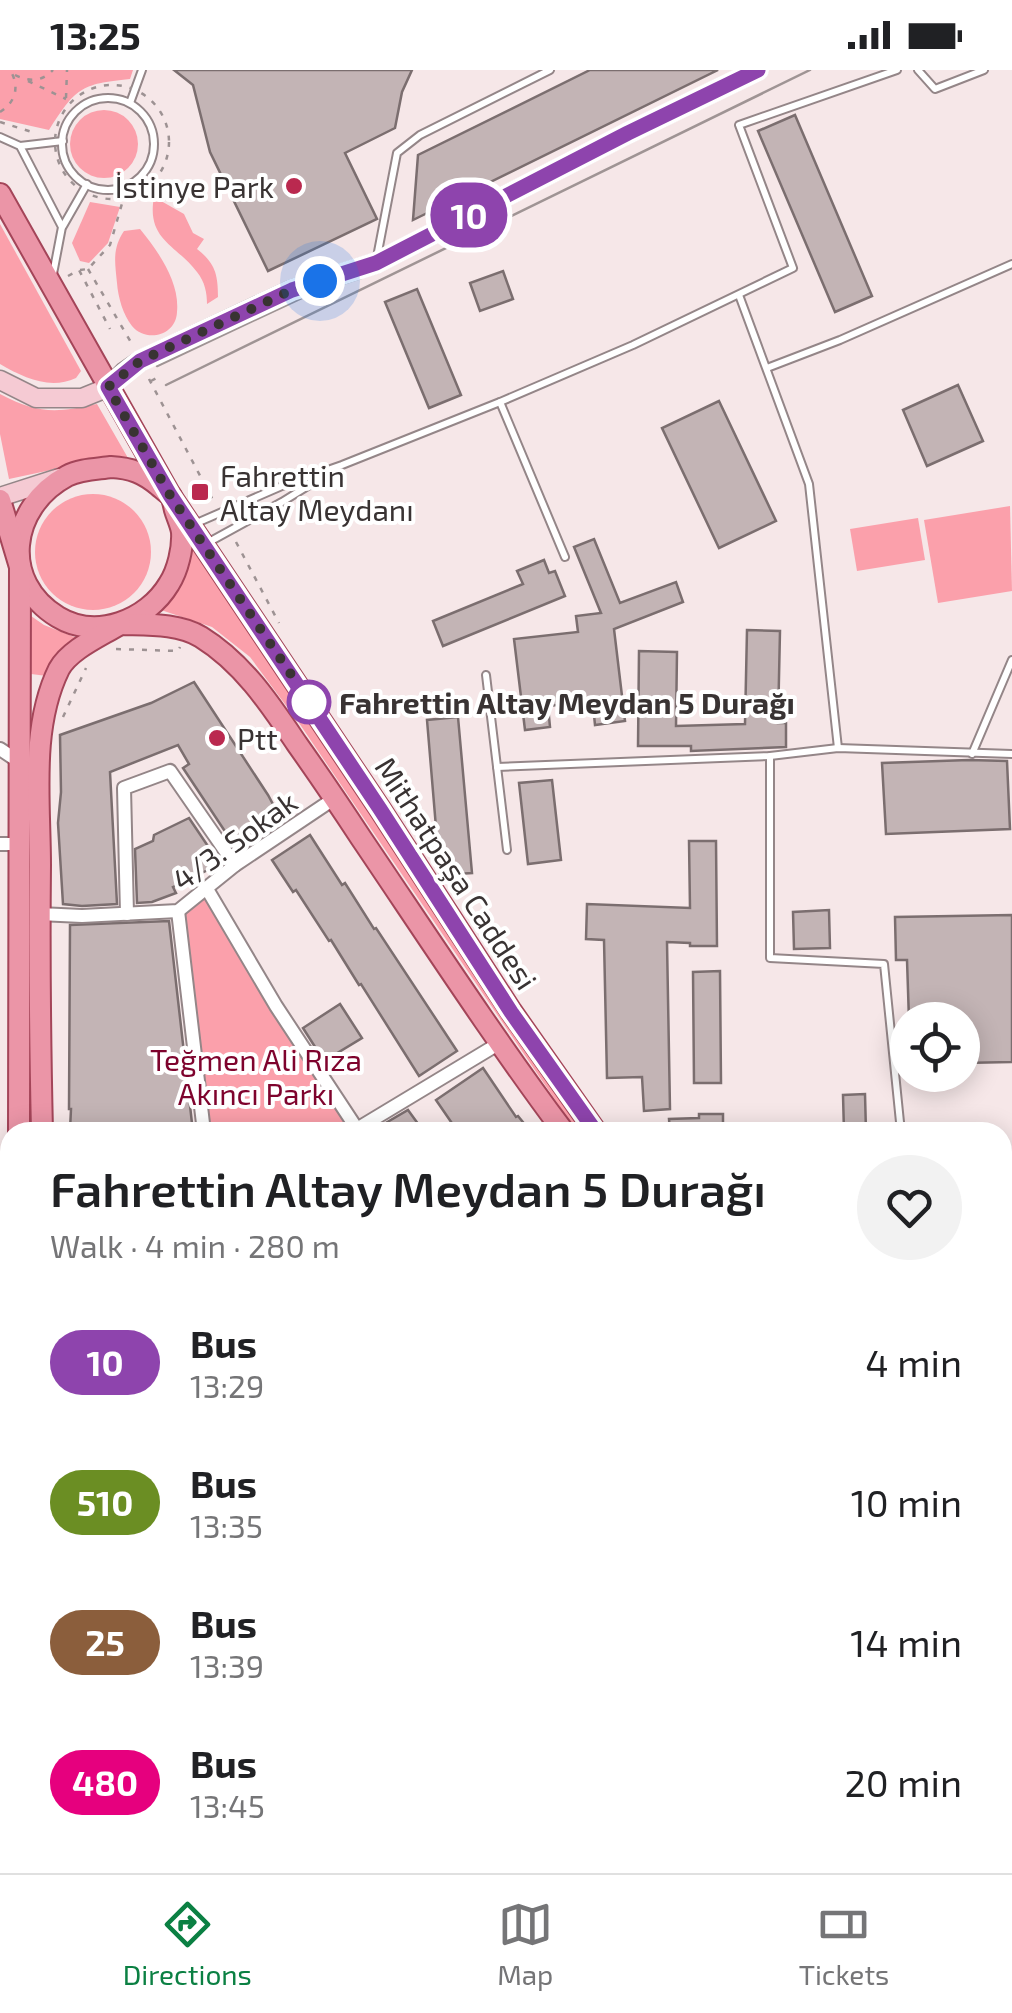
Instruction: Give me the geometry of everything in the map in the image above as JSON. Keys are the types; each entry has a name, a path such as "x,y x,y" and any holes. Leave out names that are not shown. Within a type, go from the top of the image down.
{"main road":[{"path":"0,380 36,398 82,398 108,387 140,361 292,290 376,263 758,70"},
{"path":"0,194 170,495 182,532 178,565 168,586 140,614 74,652 61,665 44,711 40,751 42,1122"},
{"path":"120,624 94,628 67,623 44,609 29,590 0,498 70,475 111,467 130,468 148,476 170,495"},
{"path":"19,1122 9,844 18,544 23,522 34,503 70,475"},
{"name":"Mithatpaşa Caddesi","path":"170,495 511,1012 589,1122"},
{"path":"0,552 20,567"},
{"name":"Mithatpaşa Caddesi","path":"120,624 158,625 200,636 241,668 335,798 498,1044 556,1122"}],"street":[{"path":"127,914 124,788 170,771 235,865"},
{"name":"4/3. Sokak","path":"40,914 178,911 235,865 335,798"},
{"path":"207,889 351,1122"},
{"path":"178,911 203,1122"},
{"path":"373,1122 498,1044"}],"lane":[{"path":"130,103 142,70"},
{"path":"376,263 397,153 420,135 550,70"},
{"path":"191,526 633,345 793,268 739,125 897,70"},
{"path":"918,70 935,89 984,70"},
{"path":"100,98 130,103 146,117 154,136 149,166 136,181 116,189 85,187 71,170 59,142 68,122 82,106 100,98"},
{"path":"0,137 20,146 59,142"},
{"path":"20,146 62,228"},
{"path":"51,285 62,228 85,187"},
{"path":"767,368 1012,264"},
{"path":"739,295 810,484 838,748"},
{"path":"500,402 565,557"},
{"path":"205,545 342,465"},
{"path":"972,754 1012,660"},
{"path":"486,676 506,850"},
{"path":"496,767 770,756 838,748 1012,754"},
{"path":"770,756 770,958 884,964 900,1122"}],"path":[{"path":"10,70 66,98"},
{"path":"0,112 15,94 10,70"},
{"path":"22,79 40,79 53,70"},
{"path":"67,70 69,104"},
{"path":"118,84 152,100 163,115 169,134 162,170 133,195 95,197 65,175 57,158 58,121 69,104 82,92 118,84"},
{"path":"0,122 36,133"},
{"path":"79,270 88,269 110,245 124,203 122,198"},
{"path":"88,269 132,343"},
{"path":"83,278 110,329"},
{"path":"150,381 162,375"},
{"path":"114,649 160,650"},
{"path":"64,716 86,668"}],"green space":[{"path":"0,70 133,70 130,79 100,83 81,91 49,130 0,119"},
{"path":"104,110 128,120 138,144 128,168 104,178 80,168 70,144 80,120"},
{"path":"154,197 184,214 193,233 204,239 197,249 212,264 218,289 218,297 207,304 200,276 159,233"},
{"path":"90,202 120,207 108,243 89,263 80,261 72,243"},
{"path":"0,224 81,371 76,378 47,383 0,364"},
{"path":"140,229 160,257 175,289 175,320 172,327 159,334 145,334 132,326 118,294 118,244 124,231"},
{"path":"0,394 47,410 97,404 128,458 93,461 9,479 0,434"},
{"path":"93,494 115,498 134,511 147,530 151,552 147,574 134,593 115,606 93,610 71,606 52,593 39,574 35,552 39,530 52,511 71,498"},
{"path":"1010,506 1012,591 938,603 924,520"},
{"path":"918,518 925,560 857,571 850,529"},
{"path":"192,549 582,1122 570,1122 250,657 212,627 158,609 177,586"},
{"path":"31,616 77,638 47,676 31,674"},
{"name":"Teğmen Ali Rıza Akıncı Parkı","path":"207,889 346,1122 203,1122 178,911"}],"building":[{"name":"İstinye Park","path":"174,70 412,70 402,92 395,128 345,153 377,219 268,271 210,152 193,85"},
{"path":"590,70 718,70 413,220 418,155"},
{"path":"795,115 872,296 835,312 758,131"},
{"path":"503,271 513,299 480,311 470,283"},
{"path":"417,289 461,395 429,408 385,302"},
{"path":"958,385 983,441 927,466 903,410"},
{"path":"719,401 776,521 719,548 662,428"},
{"path":"594,539 620,603 676,582 683,602 614,629 625,721 595,725 593,705 586,702 548,706 550,727 525,730 514,639 578,632 576,616 601,613 574,547"},
{"path":"544,560 549,573 555,571 565,596 443,646 433,621 523,584 517,571"},
{"path":"747,630 780,631 778,723 786,723 786,747 691,751 691,746 638,746 639,651 677,652 676,726 745,724"},
{"path":"194,682 282,821 238,851 183,768 189,764 178,745 110,772 117,904 63,904 58,823 60,735 151,703"},
{"path":"458,717 472,873 440,875 427,720"},
{"path":"1007,761 1010,829 886,834 882,763"},
{"path":"552,780 561,860 528,864 519,783"},
{"path":"189,818 220,864 173,887 176,893 137,903 135,849"},
{"path":"310,835 457,1051 419,1076 361,984 272,860"},
{"path":"689,841 716,841 717,946 667,942 670,1109 644,1111 642,1077 607,1078 604,940 586,939 587,904 690,908"},
{"path":"829,910 830,948 794,949 793,912"},
{"path":"1012,915 1012,1062 980,1063 980,1002 908,1002 907,960 896,960 895,917"},
{"path":"169,921 192,1122 70,1122 70,925"},
{"path":"720,971 721,1083 694,1083 693,972"},
{"path":"340,1004 362,1038 324,1061 303,1028"},
{"path":"483,1068 523,1122 451,1122 436,1100"},
{"path":"865,1094 866,1122 844,1122 843,1095"},
{"path":"408,1110 417,1122 387,1122"},
{"path":"699,1114 723,1114 723,1122 669,1122 669,1119 699,1118"}],"tram line":[{"path":"166,385 810,70"},
{"path":"157,366 308,295 361,278"}],"bus line":[{"name":"10","path":"589,1122 511,1012 170,495 108,387 140,361 292,290 376,263 758,70"}],"place":[{"name":"İstinye Park","path":"294,186"},
{"name":"Fahrettin Altay Meydanı","path":"200,492"},
{"name":"Fahrettin Altay Meydan 5 Durağı","path":"309,702"},
{"name":"Ptt","path":"217,738"}],"route":[{"path":"309,702 315,710 170,495 108,387 140,361 292,290 320,281"}]}
